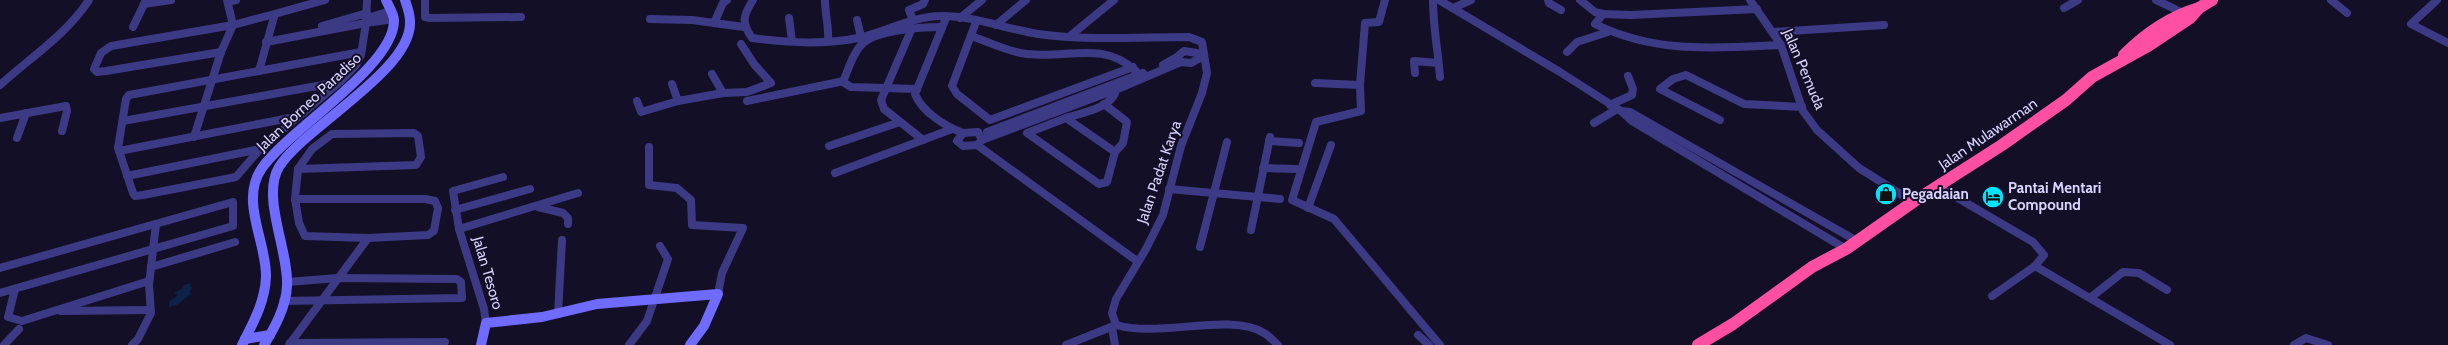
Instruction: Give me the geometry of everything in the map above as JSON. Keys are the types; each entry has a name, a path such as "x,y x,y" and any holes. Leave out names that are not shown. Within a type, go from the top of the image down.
{"highway":[{"name":"Jalan Mulawarman","path":"1698,345 1732,324 1812,267 1846,249 1913,202 1939,187 2066,100 2092,77 2152,43 2190,18 2199,8 2212,0"},
{"path":"2112,67 2141,38 2161,24 2181,12 2199,8"}],"street":[{"path":"0,84 55,41 80,14 89,0"},
{"path":"133,26 145,2 171,0"},
{"path":"194,137 214,79 221,52 233,25 227,1 236,0"},
{"path":"221,52 106,72 97,72 94,69 101,53 111,46 233,25 325,0"},
{"path":"361,52 129,95 126,99 119,151 135,196 236,177 260,149 295,117 345,84 356,65 361,52 367,0"},
{"path":"266,41 366,18 392,15 386,0"},
{"path":"244,342 267,340 277,322 287,282 275,205 273,182 283,162 299,145 390,63 408,38 411,14 405,0"},
{"path":"425,0 425,16 430,18 521,17"},
{"path":"714,23 723,3 727,0"},
{"path":"753,0 745,12 744,27 752,38 792,41 862,37 941,16 960,18 1038,34 1094,38 1188,37 1203,46"},
{"path":"826,0 825,17 829,29 828,40"},
{"path":"923,140 884,109 881,100 913,24 909,10 923,4 925,0"},
{"path":"969,0 980,2"},
{"path":"996,25 1026,0"},
{"path":"1070,36 1114,0"},
{"path":"1384,0 1379,22 1365,23 1360,85 1361,111 1315,122 1292,199 1295,204 1334,219 1440,345"},
{"path":"1433,0 1433,26 1438,46 1440,77"},
{"path":"1439,0 1517,46 1616,108 1632,121 1846,249"},
{"path":"1453,8 1471,0"},
{"path":"1548,0 1549,3 1561,10"},
{"path":"1580,0 1595,12 1603,14 1631,15 1756,9"},
{"name":"Jalan Pemuda","path":"1750,0 1774,32 1781,45 1802,107 1816,130 1859,168 1913,202"},
{"path":"2064,8 2078,0"},
{"path":"2156,0 2181,12"},
{"path":"2332,0 2347,13"},
{"path":"2437,0 2411,24 2448,43"},
{"path":"960,18 980,2"},
{"path":"1603,14 1595,24 1608,32 1660,45 1680,47 1781,45"},
{"path":"259,70 274,17 271,15"},
{"name":"Jalan Borneo Paradiso","path":"244,342 258,314 265,288 266,267 256,219 255,182 260,171 273,154 345,84 373,64 389,41 392,15"},
{"path":"650,19 671,18 744,27"},
{"path":"789,18 792,41"},
{"path":"946,18 915,94 919,105 952,128 963,133"},
{"path":"857,20 862,37"},
{"path":"976,22 953,82 953,90 990,120 1133,67"},
{"path":"917,89 851,87 845,86 844,81 861,44 913,24 942,27"},
{"path":"1774,32 1884,26"},
{"path":"1567,52 1577,42 1602,36 1608,32"},
{"path":"971,36 1030,54 1109,55 1125,59 1139,74"},
{"path":"637,101 641,112 678,101 723,93 747,92 771,84 754,64 741,44"},
{"path":"1179,60 1180,53 1193,51 1203,46"},
{"name":"Jalan Padat Karya","path":"1115,345 1112,313 1137,262 1146,249 1163,215 1181,146 1202,93 1207,72 1201,59 1203,46"},
{"path":"1137,262 980,140 973,131 963,133 958,138 959,144 967,146 980,140 1139,74 1179,60 1190,63 1201,59 1199,55 1193,51"},
{"path":"980,140 1116,90 1179,60"},
{"path":"1415,73 1414,61 1438,63"},
{"path":"712,74 723,93"},
{"path":"1720,120 1660,89 1673,79 1686,75 1744,104 1802,107"},
{"path":"1594,123 1632,95 1633,89 1628,76"},
{"path":"747,101 766,95 821,88 844,81"},
{"path":"1315,83 1360,85"},
{"path":"123,121 205,106 345,84 364,88"},
{"path":"672,84 678,101"},
{"path":"1104,104 1127,122 1123,143 1115,152 1107,182 1099,184 1027,133 1104,104 1114,96 1116,90"},
{"path":"0,118 67,106 62,131"},
{"path":"1616,108 1630,112 1688,143 1857,240"},
{"path":"17,138 26,113"},
{"path":"119,151 295,117"},
{"path":"1066,118 1115,152"},
{"path":"829,146 900,122"},
{"path":"834,173 952,128"},
{"path":"295,199 425,199 435,201 438,208 432,234 368,238 305,236 301,232 295,199 298,169 323,139 332,134 414,133 418,136 421,160 416,165 298,169"},
{"path":"1251,230 1270,139 1299,143"},
{"path":"1200,247 1227,142"},
{"path":"1308,208 1331,145"},
{"path":"649,147 649,185 677,188 691,200 692,225 700,227 743,228 722,273 718,294 704,326 690,345"},
{"path":"127,176 260,149"},
{"path":"1263,168 1296,170"},
{"path":"459,229 452,191 503,177"},
{"path":"1939,187 2042,249 2044,255 2035,266 1992,296"},
{"path":"456,210 530,189"},
{"path":"1169,189 1280,199"},
{"name":"Jalan Tesoro","path":"481,345 486,323 484,309 459,229 578,193"},
{"path":"0,268 233,202 233,226 0,293"},
{"path":"535,207 563,213 568,218 568,224"},
{"path":"132,345 148,321 150,310 149,281 156,224"},
{"path":"289,344 368,238"},
{"path":"558,314 562,240"},
{"path":"151,267 235,242"},
{"path":"629,345 647,321 656,299 668,259 660,246"},
{"path":"2035,266 2170,345"},
{"path":"2090,298 2123,272 2139,274 2167,290"},
{"path":"283,301 462,298 461,282 457,279 338,278 287,282"},
{"path":"15,289 8,318 22,321 149,281"},
{"path":"486,323 558,314 598,304 718,294"},
{"path":"51,312 150,310"},
{"path":"1066,345 1114,326 1127,329 1160,331 1220,325 1257,330 1274,338 1278,345"},
{"path":"4,345 18,329"},
{"path":"1418,335 1429,345"},
{"path":"2294,345 2306,338 2328,345"},
{"path":"289,344 445,342"}],"water":[{"path":"191,283 190,287 193,287 189,292 192,293 177,305 169,307 169,302 178,295 174,293 183,288 184,285"}],"place":[{"name":"Pegadaian","path":"1886,194"},
{"name":"Pantai Mentari Compound","path":"1993,197"}]}
